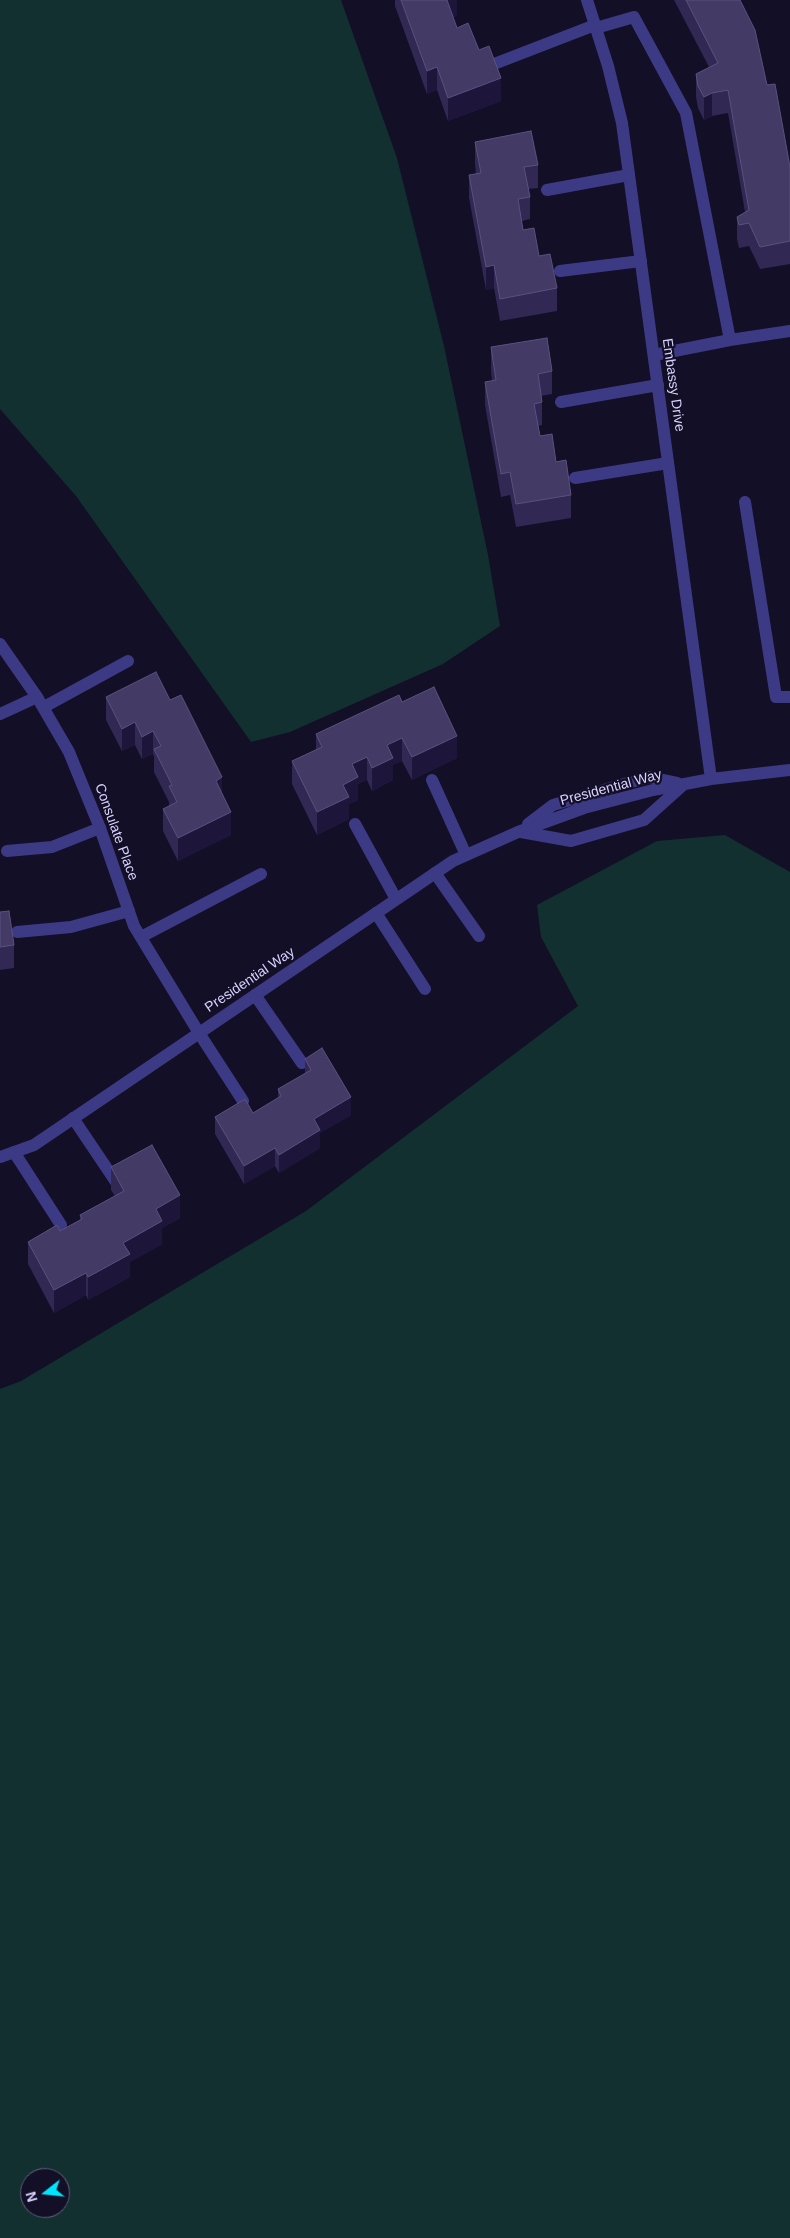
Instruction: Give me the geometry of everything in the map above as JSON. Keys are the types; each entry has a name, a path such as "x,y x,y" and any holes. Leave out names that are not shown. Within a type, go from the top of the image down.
{"street":[{"name":"Embassy Drive","path":"587,0 608,66 622,123 711,779"},
{"path":"494,64 595,26 634,17 686,113 730,340"},
{"path":"547,190 629,175"},
{"path":"560,271 641,261"},
{"path":"654,355 730,340 790,331"},
{"path":"561,402 658,385"},
{"path":"575,478 668,463"},
{"path":"745,502 776,697 790,696"},
{"name":"Consulate Place","path":"0,644 41,702 69,752 100,828 129,911 141,937 199,1033 243,1100"},
{"path":"0,714 41,702 128,661"},
{"name":"Presidential Way","path":"0,1157 34,1145 452,861 518,832 553,804 648,777 683,784 790,770"},
{"path":"432,780 466,855"},
{"name":"Presidential Way","path":"518,832 571,841 644,820 683,784"},
{"path":"355,824 396,899"},
{"path":"7,851 52,847 100,828"},
{"path":"435,873 479,936"},
{"path":"141,937 261,874"},
{"path":"17,932 71,927 129,911"},
{"path":"376,913 425,989"},
{"path":"255,995 302,1063"},
{"path":"73,1118 118,1185"},
{"path":"14,1152 61,1225"}],"green space":[{"path":"0,0 341,0 397,158 444,346 488,555 500,626 443,664 290,732 251,742 76,496 0,409"},
{"path":"725,835 790,872 790,2238 0,2238 0,1389 21,1381 306,1211 578,1006 541,937 537,905 657,841"}],"building":[{"path":"401,0 447,0 457,28 468,23 479,50 489,46 501,78 448,98 437,67 427,71"},
{"path":"686,0 740,0 755,30 767,85 775,84 790,167 790,241 760,247 749,223 739,225 737,217 749,210 728,90 712,93 704,97 698,86 696,74 718,63"},
{"path":"531,131 538,165 524,167 530,197 518,199 523,230 534,228 539,256 550,254 557,288 500,299 494,265 486,267 469,175 481,173 475,142"},
{"path":"547,338 552,371 538,374 542,402 534,404 540,436 552,434 556,462 566,460 571,495 516,504 510,472 501,474 485,382 496,380 491,347"},
{"path":"156,672 170,700 181,695 222,777 216,781 231,812 178,838 163,809 177,802 169,786 172,785 154,749 161,746 153,731 142,737 135,722 122,729 106,697"},
{"path":"434,687 457,736 412,757 402,738 387,745 393,758 372,768 367,757 352,764 358,777 343,785 349,797 317,812 292,761 322,747 316,734 399,695 402,702"},
{"path":"9,911 14,945 0,947 0,912"},
{"path":"322,1048 351,1097 314,1119 320,1130 279,1155 275,1148 244,1166 215,1117 245,1099 253,1113 281,1096 278,1089 311,1070 305,1059"},
{"path":"152,1145 180,1195 156,1209 162,1221 123,1243 130,1254 88,1277 86,1273 54,1290 28,1242 57,1225 60,1231 82,1219 80,1215 124,1191 111,1167"}]}
